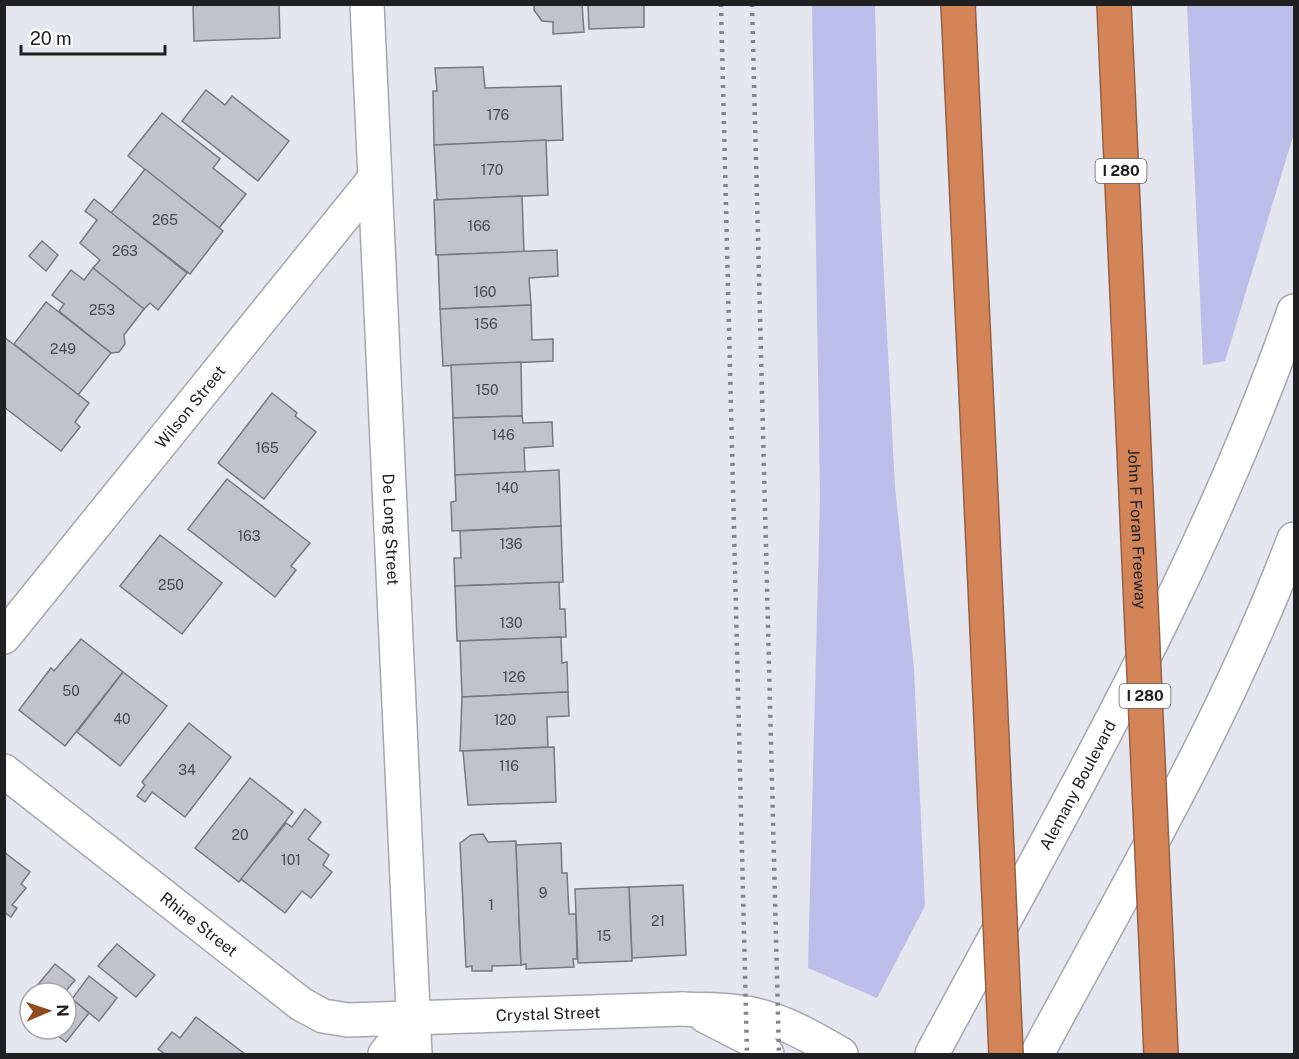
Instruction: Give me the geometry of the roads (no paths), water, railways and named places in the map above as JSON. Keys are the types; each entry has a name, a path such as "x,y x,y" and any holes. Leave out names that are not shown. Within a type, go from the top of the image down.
{"highway":[{"path":"958,4 1006,1054"},
{"name":"John F Foran Freeway","path":"1114,4 1161,1054"}],"street":[{"name":"De Long Street","path":"367,4 415,1054"},
{"name":"Wilson Street","path":"4,638 375,178"},
{"name":"Alemany Boulevard","path":"932,1054 1165,616 1239,457 1294,311"},
{"path":"1037,1054 1219,712 1252,642 1294,539"},
{"name":"Rhine Street","path":"4,771 301,1004 323,1016 348,1020 414,1018"},
{"name":"Crystal Street","path":"414,1018 683,1009"},
{"path":"683,1009 714,1019 750,1039 767,1054"},
{"path":"683,1009 740,1012 761,1017 788,1026 841,1054"},
{"path":"385,1054 414,1018"}],"railway":[{"path":"721,4 747,1054"},
{"path":"752,4 779,1054"}]}
